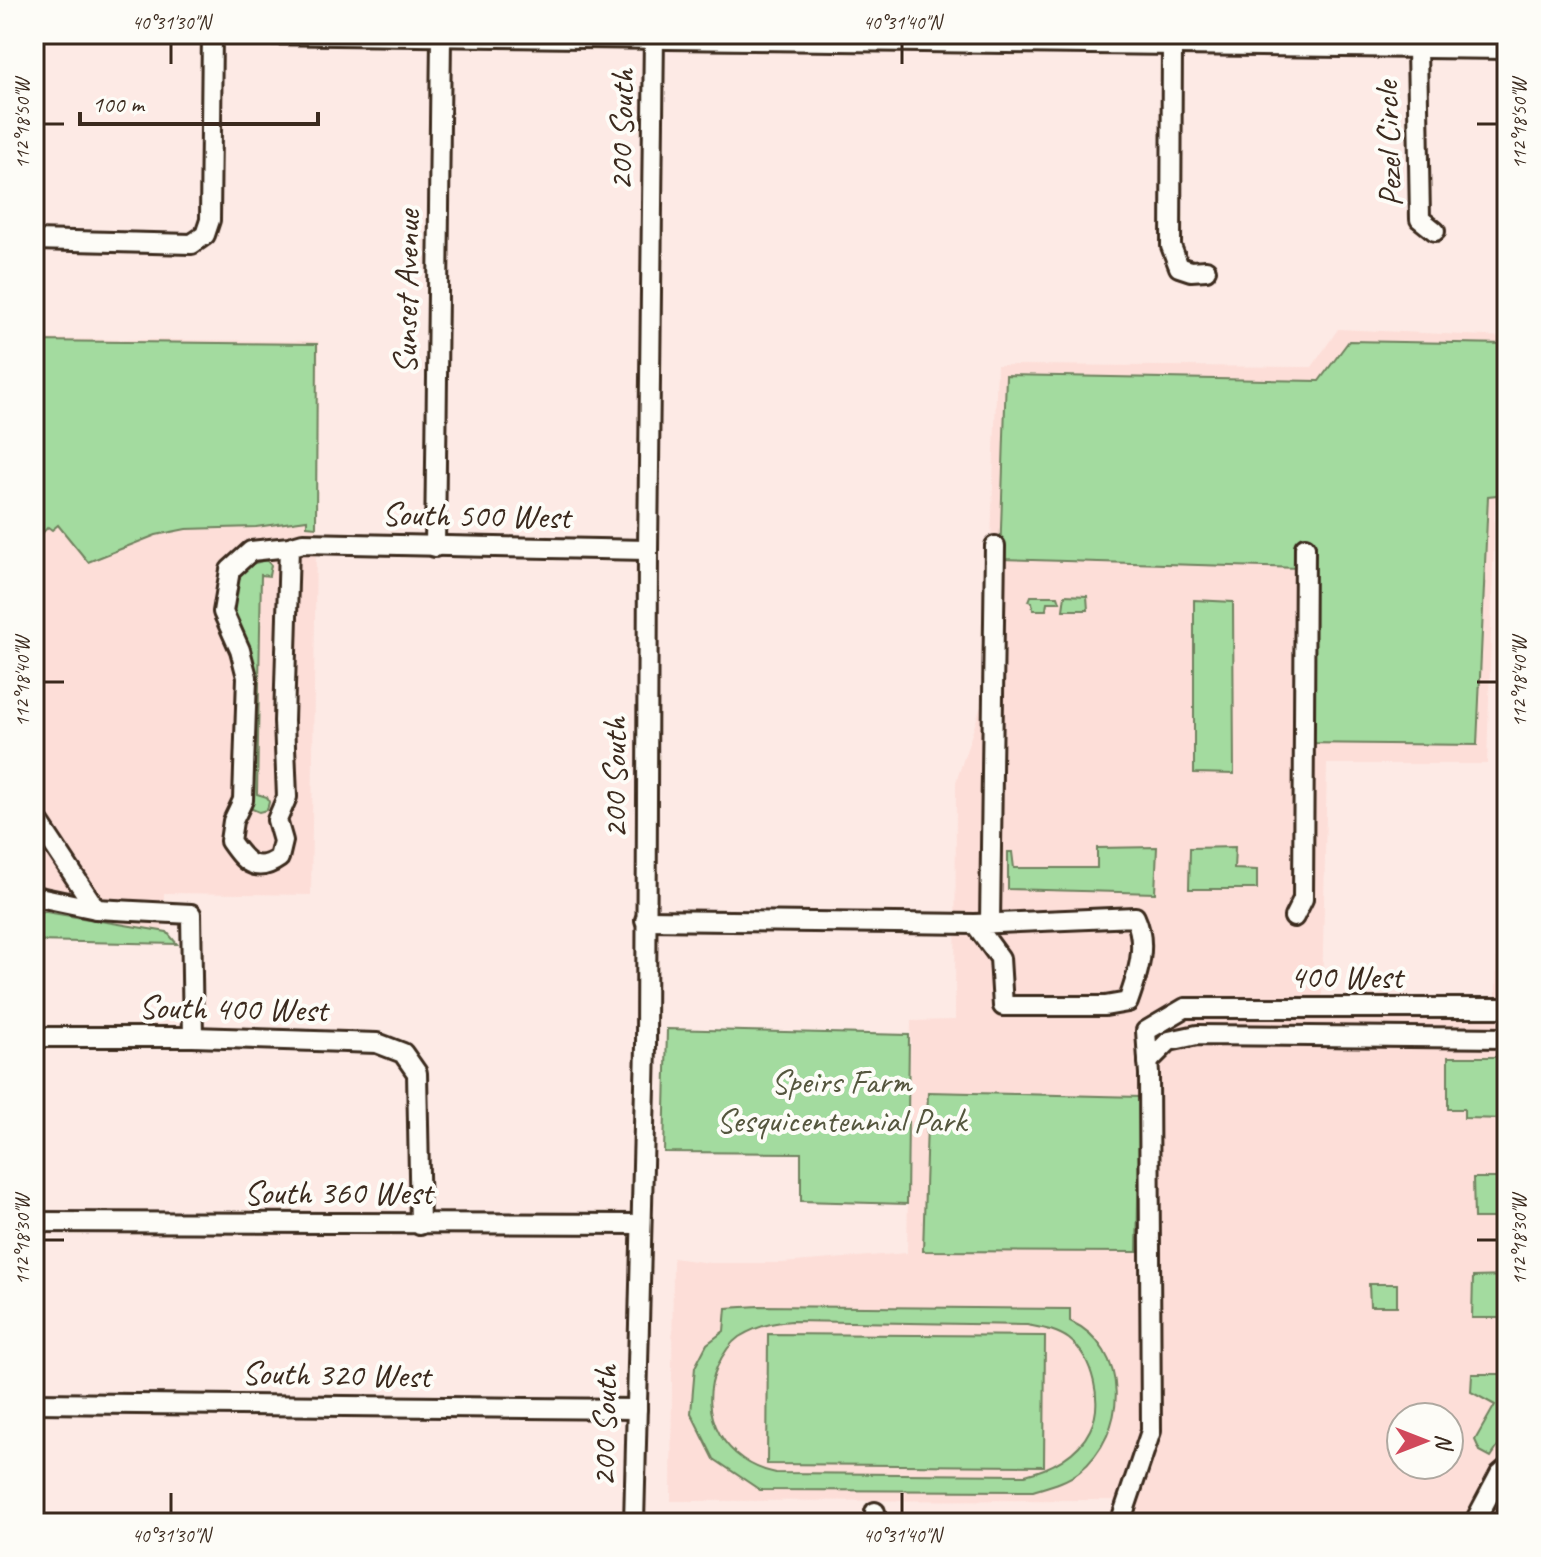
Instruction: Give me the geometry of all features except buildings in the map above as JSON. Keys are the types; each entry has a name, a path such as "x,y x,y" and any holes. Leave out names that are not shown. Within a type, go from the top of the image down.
{"street":[{"path":"34,240 192,244 205,235 210,220 212,34"},
{"path":"254,34 1507,49"},
{"name":"200 South","path":"634,1523 646,1046 654,37"},
{"name":"Sunset Avenue","path":"435,547 441,38"},
{"path":"1172,43 1171,246 1179,267 1191,271 1206,270"},
{"name":"Pezel Circle","path":"1417,48 1420,219 1435,231"},
{"name":"South 500 West","path":"296,545 284,721 287,797 277,820 283,841 279,858 270,865 258,867 242,858 230,841 233,821 243,800 247,677 240,650 223,612 230,570 251,551 296,545 648,550"},
{"path":"645,920 982,923 1135,917 1142,933 1138,973 1128,1002 1105,1006 1003,1006 1000,958 982,923 995,546"},
{"path":"1294,917 1303,899 1305,547"},
{"path":"34,815 96,909"},
{"path":"34,896 96,909 191,914 193,1037"},
{"name":"400 West","path":"1148,1062 1146,1031 1185,1008 1507,1008"},
{"path":"1120,1523 1151,1431 1148,1062 1169,1041 1197,1035 1507,1038"},
{"name":"South 400 West","path":"34,1037 193,1037 377,1043 403,1053 417,1073 420,1225"},
{"name":"South 360 West","path":"34,1222 641,1224"},
{"name":"South 320 West","path":"34,1403 637,1409"},
{"path":"1474,1523 1500,1474 1507,1468"}],"shaded area":[{"path":"1338,329 1507,337 1507,502 1495,503 1487,764 1327,764 1322,996 1496,997 1498,855 1507,855 1507,1523 1114,1523 1114,1500 671,1501 673,1258 710,1263 782,1263 907,1253 911,1021 955,1020 956,782 986,691 997,365 1312,367"},
{"path":"34,339 319,341 311,895 164,893 163,941 34,939"}],"green space":[{"path":"34,341 317,344 316,527 307,526 307,520 256,527 186,529 156,535 88,562 58,525 52,530 48,527 34,542"},
{"path":"1349,341 1507,344 1507,494 1488,496 1477,745 1298,743 1299,568 1000,559 1006,375 1319,381"},
{"path":"266,560 271,565 269,576 261,575 257,794 267,797 269,802 267,810 259,812 250,808 250,651 232,618 237,577 248,565"},
{"path":"1065,595 1087,596 1088,610 1063,610"},
{"path":"1031,596 1058,596 1060,602 1047,602 1046,610 1033,610 1029,601"},
{"path":"1194,600 1233,602 1234,774 1194,773"},
{"path":"1157,847 1155,893 1008,889 1008,852 1012,852 1014,868 1097,868 1097,848"},
{"path":"1235,847 1234,869 1257,870 1257,889 1189,889 1190,848"},
{"path":"34,910 167,932 177,944 34,941"},
{"name":"Speirs Farm Sesquicentennial Park","path":"667,1029 909,1035 907,1204 801,1201 801,1153 664,1152"},
{"path":"1448,1057 1507,1057 1507,1119 1464,1118 1464,1109 1448,1109"},
{"path":"928,1092 1140,1097 1137,1252 923,1251"},
{"path":"1473,1178 1507,1178 1507,1218 1474,1218"},
{"path":"1507,1276 1507,1318 1472,1318 1473,1277"},
{"path":"1369,1284 1397,1284 1397,1306 1370,1306"},
{"path":"726,1308 1070,1309 1070,1321 1090,1334 1104,1351 1113,1371 1116,1392 1114,1414 1107,1436 1079,1472 1033,1491 760,1490 714,1459 691,1413 695,1367 707,1344 724,1331","holes":["792,1321 1027,1325 1059,1333 1077,1347 1090,1369 1096,1407 1090,1430 1071,1454 1053,1465 1025,1475 776,1473 758,1468 730,1448 713,1419 711,1385 721,1359 739,1337 764,1326"]},
{"path":"768,1334 1045,1336 1044,1466 767,1464"},
{"path":"1472,1374 1507,1374 1507,1433 1491,1457 1480,1451 1475,1440 1495,1405 1471,1392"}]}
